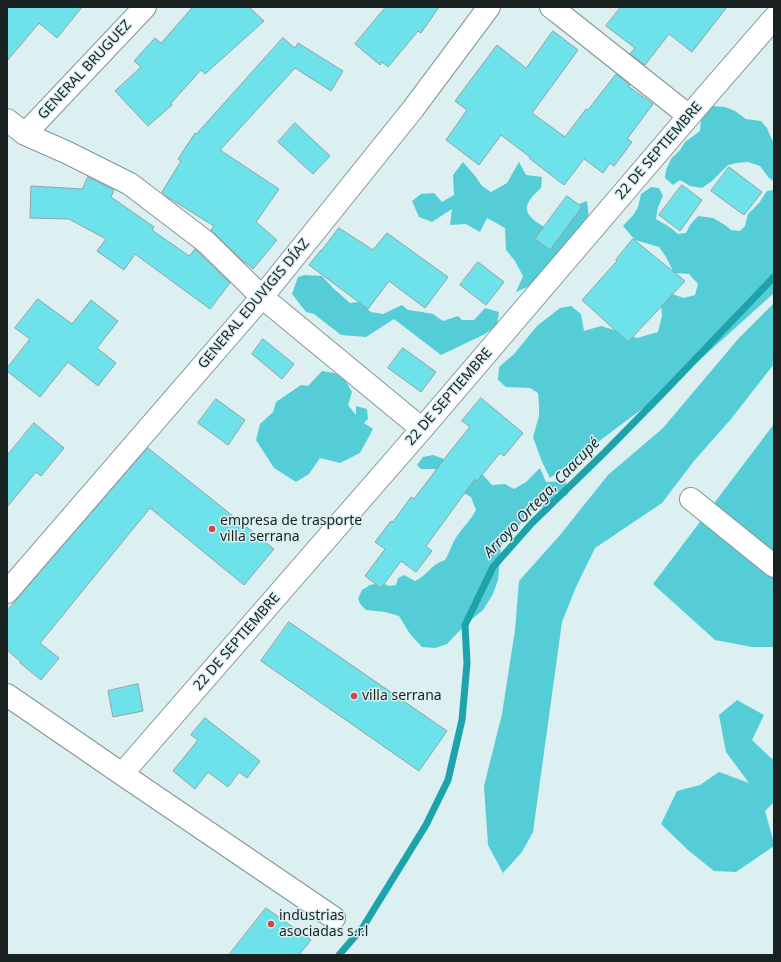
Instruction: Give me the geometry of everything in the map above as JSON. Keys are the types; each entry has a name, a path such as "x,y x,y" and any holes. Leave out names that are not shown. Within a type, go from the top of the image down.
{"street":[{"name":"GENERAL BRUGUEZ","path":"25,134 145,7"},
{"name":"GENERAL EDUVIGIS DÍAZ","path":"7,592 262,296 413,108 489,7"},
{"path":"551,7 688,116"},
{"name":"22 DE SEPTIEMBRE","path":"122,774 422,428 688,116 774,18"},
{"path":"7,120 25,134 66,152 130,184 206,242 262,296 422,428"},
{"path":"691,499 774,566"},
{"path":"7,695 334,918"}],"shaded area":[{"path":"711,106 725,107 735,111 746,119 761,121 767,128 772,140 774,140 774,181 769,178 760,166 748,162 728,165 712,181 702,188 690,186 680,180 673,185 665,178 666,170 671,159 680,150 685,142 700,131 701,119"},
{"path":"463,162 482,186 491,192 507,183 519,162 526,175 542,177 541,188 529,201 527,209 532,218 544,227 573,206 587,201 589,219 538,282 516,292 523,276 515,261 506,250 505,228 487,218 480,232 466,224 450,225 452,209 432,222 419,217 412,201 421,194 434,193 442,202 454,195 453,175"},
{"path":"651,187 659,188 663,196 658,207 656,219 678,234 686,233 690,225 698,216 713,218 731,230 740,231 745,226 748,214 759,203 767,191 774,190 774,293 662,394 550,478 542,462 533,437 539,416 538,393 530,388 506,387 498,380 499,367 514,354 537,326 560,308 571,306 581,314 584,331 601,326 637,338 658,332 662,316 661,305 672,294 684,298 695,295 698,284 689,274 674,273 659,247 635,240 623,226 638,207 641,194"},
{"path":"305,275 322,276 350,303 359,302 371,312 383,314 402,305 408,310 433,314 443,321 458,316 462,320 474,320 485,308 499,312 497,325 485,334 441,355 394,319 366,337 341,335 314,314 306,312 292,294 298,277"},
{"path":"774,303 774,364 731,419 694,461 662,503 595,548 576,587 562,622 533,832 522,852 503,873 488,845 484,786 502,714 515,630 519,581 560,535 608,475 663,428 739,338"},
{"path":"322,371 334,373 344,378 352,392 348,405 356,415 356,406 367,409 368,419 364,423 373,429 360,453 340,463 320,458 309,474 296,482 274,468 256,440 260,424 273,412 276,402 301,385 308,386"},
{"path":"774,424 774,647 752,647 715,640 653,584"},
{"path":"433,455 474,470 483,475 492,485 505,484 514,489 526,482 540,468 546,482 566,481 568,494 549,506 540,507 525,513 523,521 501,546 498,580 493,594 483,610 465,625 447,644 435,648 422,647 410,634 399,616 385,612 366,610 358,599 362,590 370,585 381,583 390,586 396,585 398,578 404,575 415,581 440,562 445,560 455,539 476,510 471,497 458,490 447,475 435,469 421,469 417,465 423,457"},
{"path":"737,700 764,715 752,740 772,759 774,755 774,802 765,811 774,846 736,872 714,871 688,850 661,824 677,791 700,785 719,772 749,783 726,752 719,715"}],"building":[{"path":"7,7 82,7 57,38 39,23 7,61"},
{"path":"193,7 249,7 264,21 205,74 201,70 171,103 172,105 148,126 115,91 141,67 134,61 155,38 161,43"},
{"path":"386,7 439,7 421,33 418,31 388,67 382,62 380,65 355,44"},
{"path":"621,7 727,7 692,52 669,34 645,65 630,54 635,48 606,26"},
{"path":"553,31 578,50 532,113 565,137 586,109 588,110 616,74 630,85 628,86 653,104 627,139 632,142 614,166 610,163 603,173 584,159 564,185 501,135 479,165 446,140 467,110 455,101 497,45 526,68"},
{"path":"283,38 295,48 298,43 343,71 331,91 295,68 220,150 279,189 256,222 277,240 253,269 211,230 214,226 162,192 181,161 178,159 195,133 196,134"},
{"path":"295,123 330,156 313,174 278,142"},
{"path":"729,167 762,192 744,215 711,191"},
{"path":"88,177 114,190 111,197 154,227 152,230 189,256 195,249 230,283 210,309 135,254 124,270 97,251 106,239 69,219 30,218 31,186 82,189"},
{"path":"682,185 702,200 680,231 659,215"},
{"path":"567,196 582,207 550,250 535,239"},
{"path":"339,228 373,250 387,233 448,277 425,308 389,281 368,309 309,265"},
{"path":"633,239 685,281 628,342 582,300 617,261 616,260"},
{"path":"478,262 504,282 486,305 460,285"},
{"path":"38,299 72,324 91,300 118,321 97,348 116,363 98,386 68,362 40,397 7,371 7,368 30,339 15,328"},
{"path":"263,339 294,364 282,379 252,354"},
{"path":"403,348 436,372 421,392 388,368"},
{"path":"481,398 523,433 504,456 500,453 477,481 475,479 426,546 432,551 416,572 401,561 381,588 365,576 385,549 375,542 391,521 393,522 411,497 414,499 470,427 462,421"},
{"path":"216,399 245,420 228,445 198,423"},
{"path":"34,423 64,448 41,476 36,472 7,507 7,456"},
{"name":"empresa de trasporte villa serrana","path":"148,448 274,549 244,585 150,508 40,643 59,658 41,680 7,650 7,611"},
{"name":"villa serrana","path":"289,622 447,731 419,771 261,661"},
{"path":"138,684 143,711 113,717 108,691"},
{"path":"205,718 260,761 247,778 239,772 228,787 208,772 195,789 173,771 198,740 191,735"},
{"name":"industrias asociadas s.r.l","path":"266,908 311,940 299,955 229,955"}],"waterway":[{"name":"Arroyo Ortega, Caacupé","path":"339,955 363,927 426,825 448,780 462,720 467,663 465,625 493,567 532,523 605,452 774,277"}],"place":[{"name":"empresa de trasporte villa serrana","path":"212,529"},
{"name":"villa serrana","path":"354,696"},
{"name":"industrias asociadas s.r.l","path":"271,924"}]}
